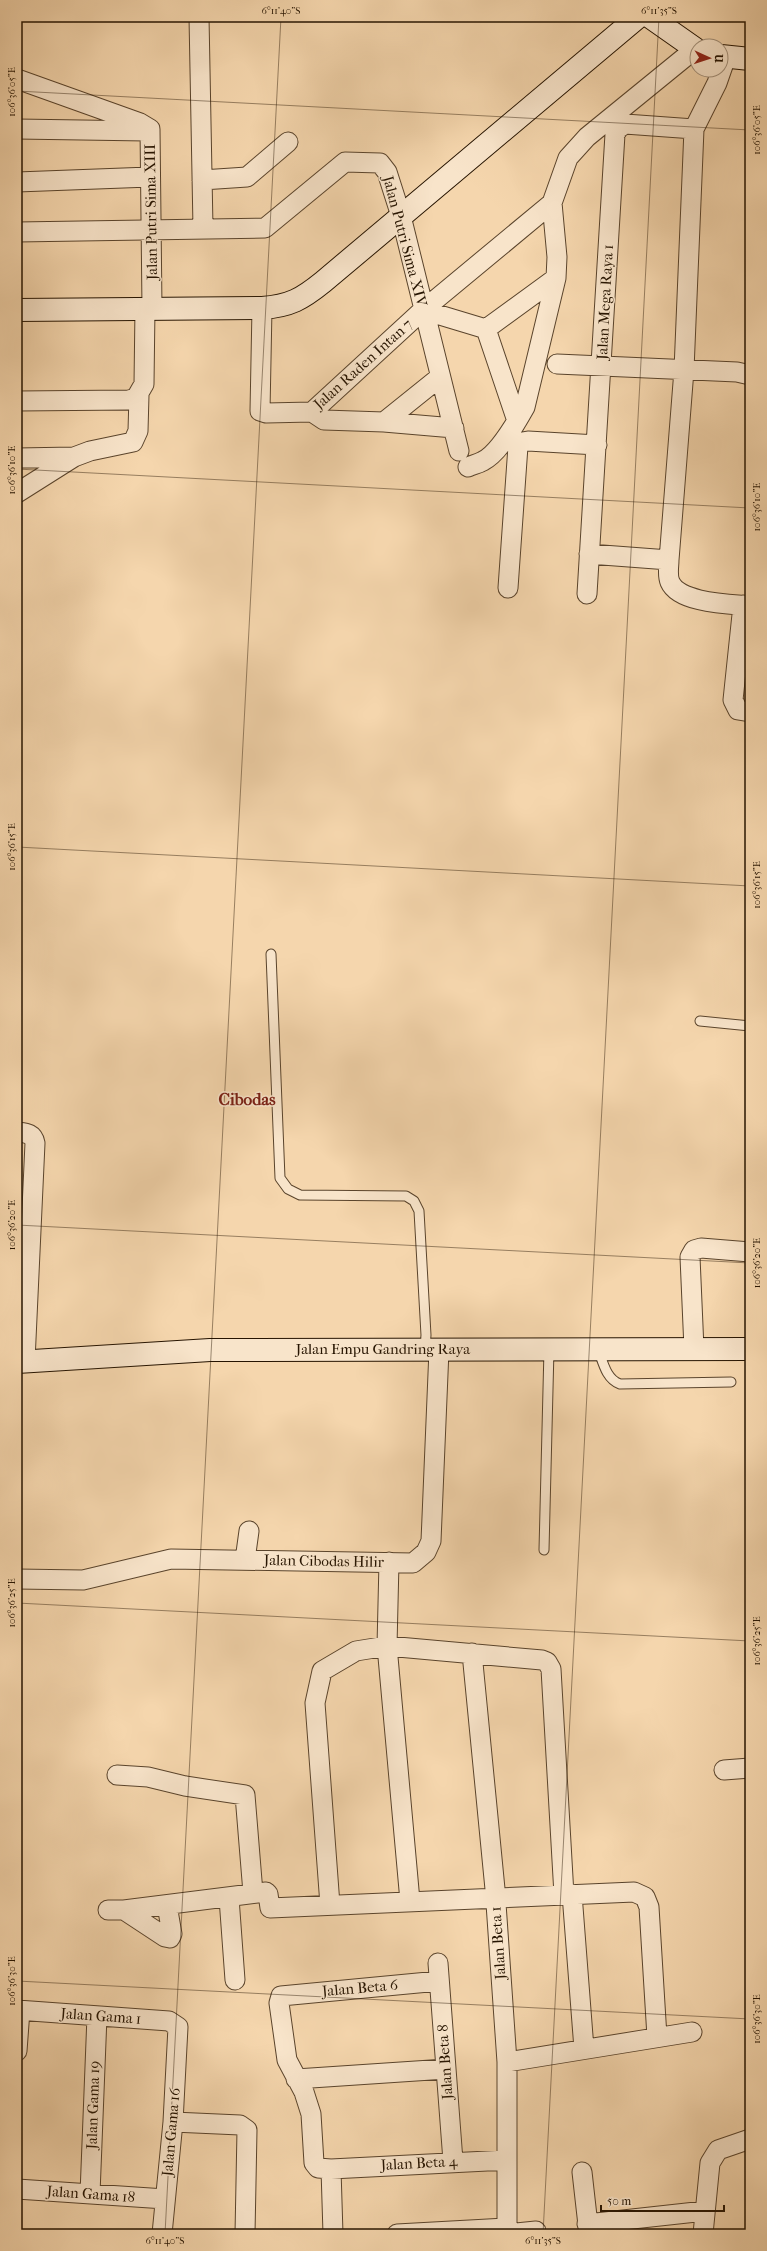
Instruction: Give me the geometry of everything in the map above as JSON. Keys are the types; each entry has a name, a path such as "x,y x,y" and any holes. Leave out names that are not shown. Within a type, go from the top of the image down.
{"street":[{"path":"199,17 203,228"},
{"path":"17,310 262,308 280,307 294,302 308,295 638,17"},
{"path":"650,17 689,45"},
{"path":"517,421 525,407 556,278 558,258 552,203 562,170 568,158 577,146 689,56"},
{"path":"729,57 750,59"},
{"path":"718,78 694,129 684,370 669,560 669,580 678,592 688,597 747,606 733,700 738,710 750,712"},
{"path":"17,79 145,127"},
{"name":"Jalan Mega Raya 1","path":"587,594 615,134 619,128 625,124 694,129"},
{"path":"17,129 145,127"},
{"name":"Jalan Putri Sima XIII","path":"74,457 90,451 133,442 138,431 139,395 144,384 149,308 150,177 145,127"},
{"path":"202,180 247,177 288,142"},
{"name":"Jalan Putri Sima XIV","path":"17,232 150,231 267,227 343,163 351,161 380,163 384,166 401,216 440,377 463,459 483,461 492,454 517,421"},
{"path":"17,182 150,177"},
{"name":"Jalan Raden Intan 7","path":"262,308 260,410 266,412 312,412 423,310 552,203"},
{"path":"486,329 556,278"},
{"path":"423,310 486,329"},
{"path":"486,329 517,421"},
{"path":"557,364 737,372 750,375"},
{"path":"384,422 440,377"},
{"path":"17,401 129,400 139,395"},
{"path":"312,412 324,420 384,422 454,428"},
{"path":"508,588 518,446 522,442 528,441 597,444"},
{"path":"17,458 74,457"},
{"path":"17,493 74,457"},
{"path":"590,554 669,560"},
{"path":"17,1132 29,1133 35,1143 21,1362"},
{"path":"694,1349 690,1258 694,1250 701,1248 750,1252"},
{"name":"Jalan Cibodas Hilir","path":"17,1579 83,1580 172,1559 414,1563 426,1552 431,1541 432,1349"},
{"name":"Jalan Empu Gandring Raya","path":"21,1362 210,1350 750,1349"},
{"path":"245,1560 249,1531"},
{"path":"388,1562 387,1646 410,1901"},
{"path":"330,1905 315,1703 322,1670 356,1650 387,1646 544,1660 548,1662 551,1669 568,1895 584,2049"},
{"name":"Jalan Beta 1","path":"472,1653 507,2062 506,2232"},
{"path":"724,1770 750,1768"},
{"path":"117,1775 148,1777 185,1786 245,1795 253,1893"},
{"path":"168,1905 172,1934 170,1938 116,1910 229,1898 253,1893 267,1893 270,1908 634,1892 645,1897 648,1908 658,2037"},
{"path":"229,1898 235,1980"},
{"name":"Jalan Beta 6","path":"296,2079 286,2060 279,2004 281,1996 438,1972"},
{"name":"Jalan Beta 8","path":"438,1972 453,2161"},
{"path":"17,2052 18,2010"},
{"name":"Jalan Gama 1","path":"18,2010 169,2021 177,2024 179,2030"},
{"name":"Jalan Gama 19","path":"90,2194 97,2016"},
{"name":"Jalan Gama 16","path":"162,2234 173,2122 179,2030"},
{"path":"507,2062 692,2032"},
{"path":"333,2234 331,2179 314,2163 311,2114 306,2097 296,2079 446,2069"},
{"path":"173,2122 240,2126 247,2130 245,2234"},
{"path":"703,2234 710,2163 718,2150 750,2139"},
{"name":"Jalan Beta 4","path":"331,2179 453,2161 507,2167"},
{"path":"582,2172 588,2229 618,2227 705,2211"},
{"name":"Jalan Gama 18","path":"17,2189 165,2199"},
{"path":"397,2234 536,2231"}],"lane":[{"path":"271,954 280,1178 288,1189 300,1195 406,1196 414,1201 419,1211 426,1335 432,1349"},
{"path":"700,1021 750,1026"},
{"path":"544,1550 550,1349"},
{"path":"598,1349 608,1375 613,1382 620,1384 731,1382"}],"district":[{"name":"Cibodas","path":"247,1099"}]}
